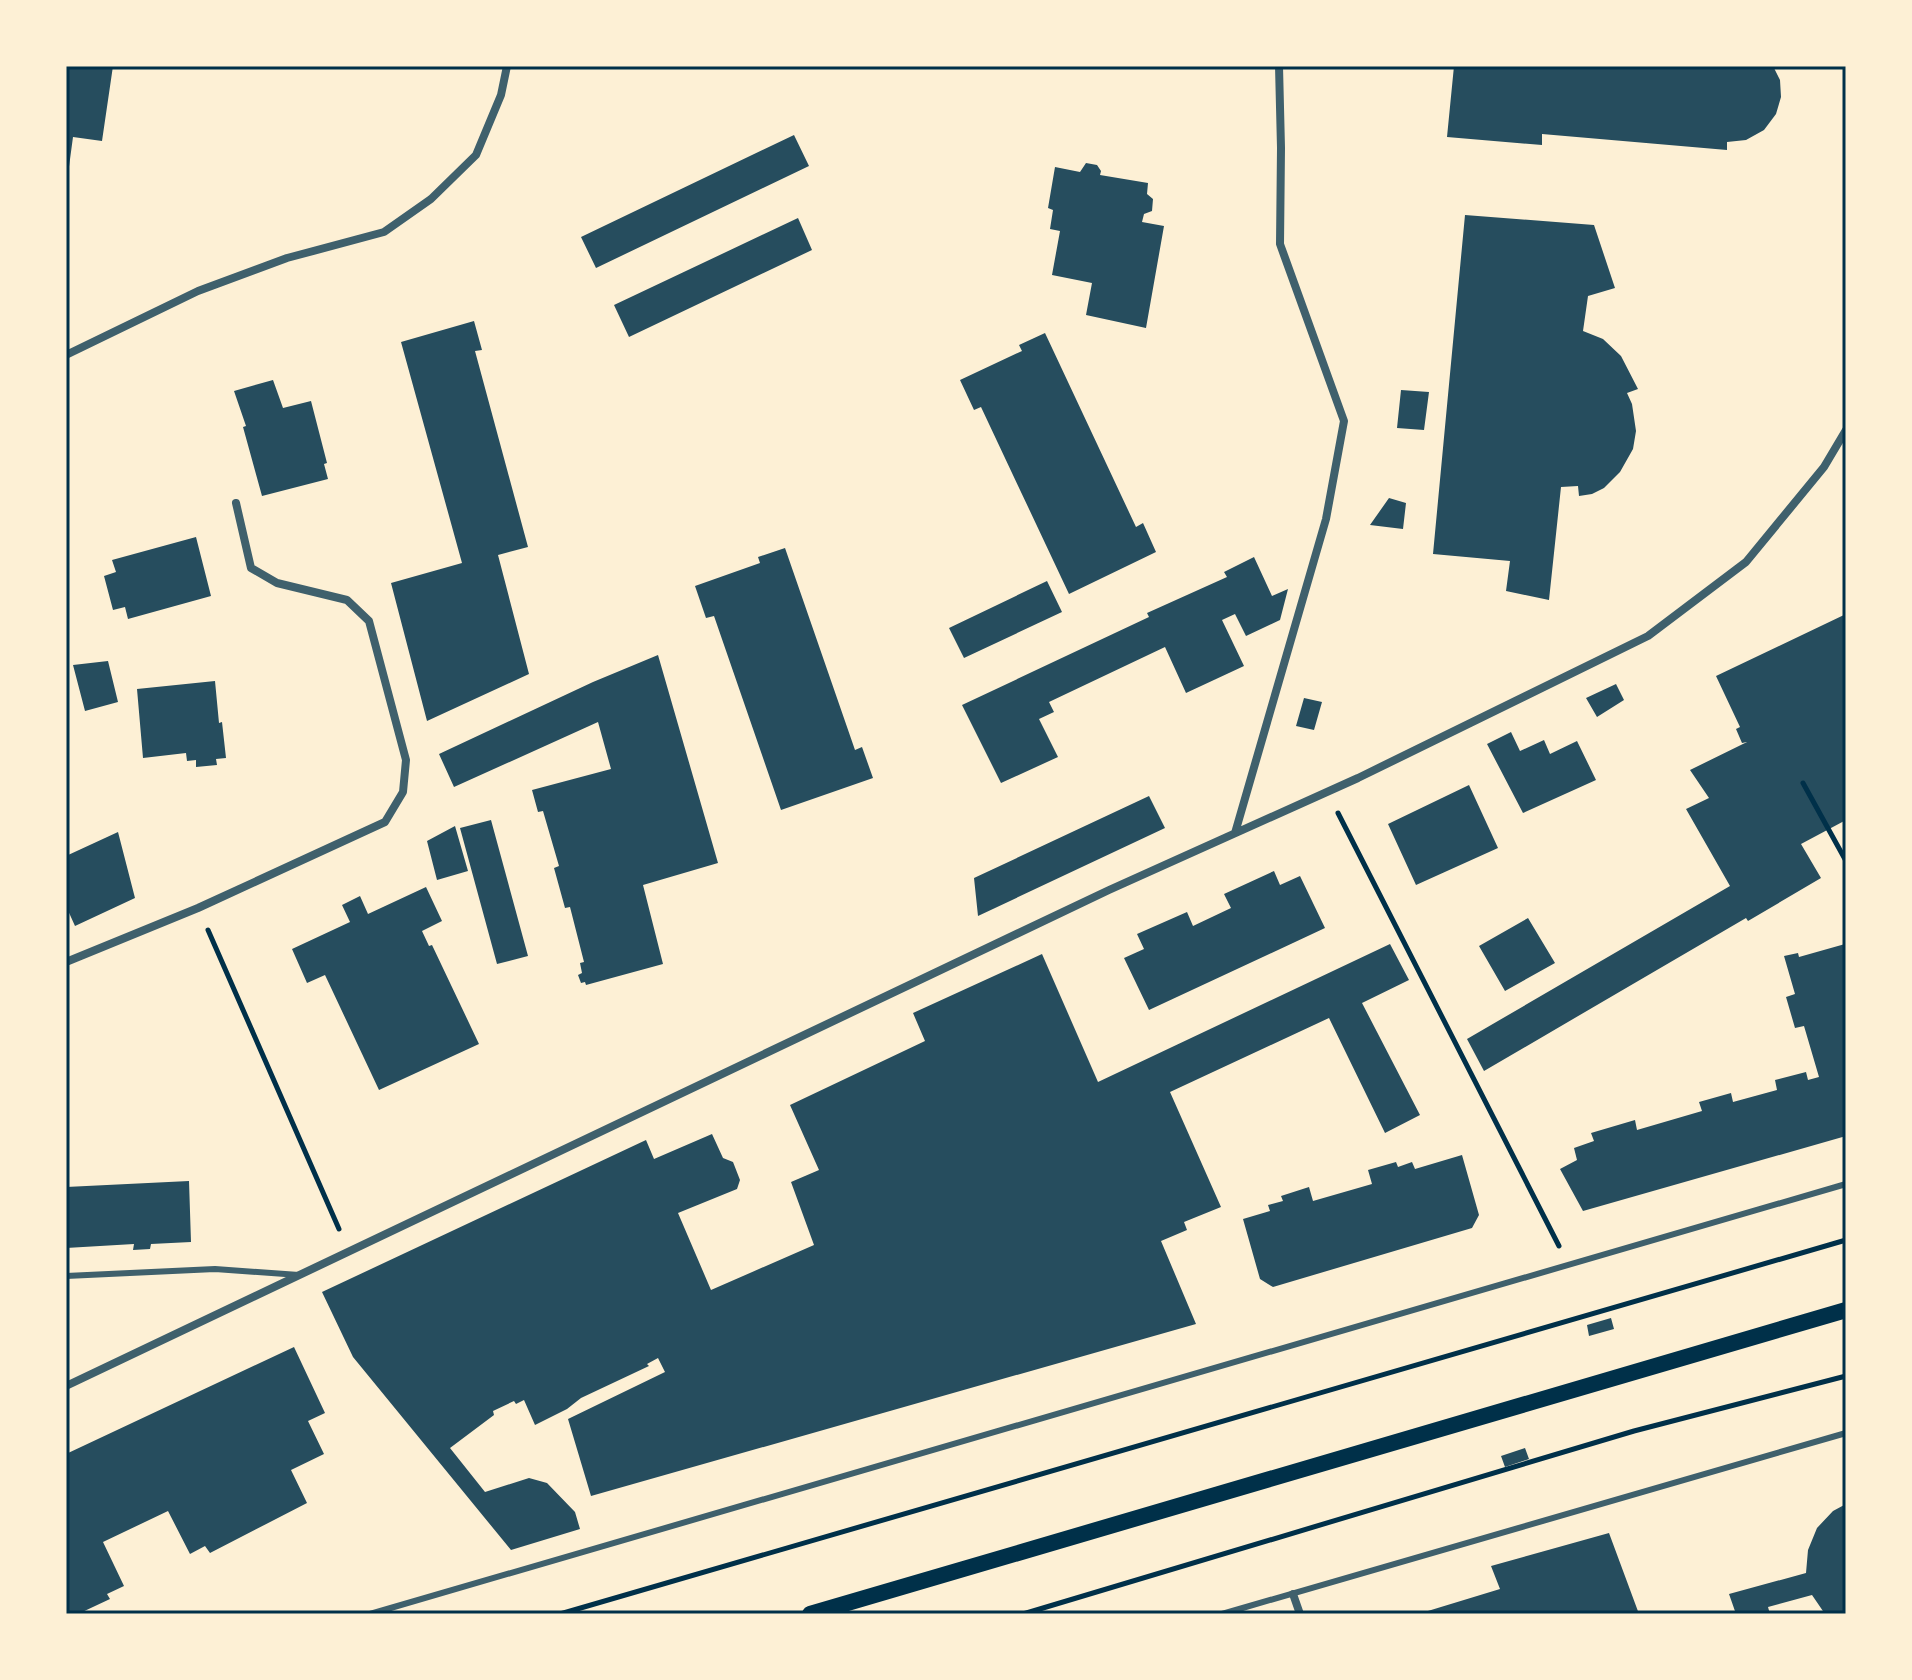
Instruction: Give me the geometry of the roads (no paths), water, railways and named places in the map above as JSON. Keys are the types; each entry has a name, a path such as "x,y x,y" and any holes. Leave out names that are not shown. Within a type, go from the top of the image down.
{"main road":[{"path":"810,1614 1846,1310"}],"street":[{"path":"66,355 198,291 287,258 384,232 431,199 476,155 501,95 507,66"},
{"path":"1235,833 1326,519 1344,421 1280,244 1279,66"},
{"path":"66,1386 1109,890 1327,792 1648,636 1746,562 1824,467 1846,430"},
{"path":"66,962 198,908 385,822 403,792 406,760 369,621 347,600 277,583 251,568 236,503"},
{"path":"1293,1594 1300,1614"}],"lane":[{"path":"370,1614 1846,1184"},
{"path":"66,1276 215,1269 299,1275"},
{"path":"1222,1614 1846,1433"}]}
